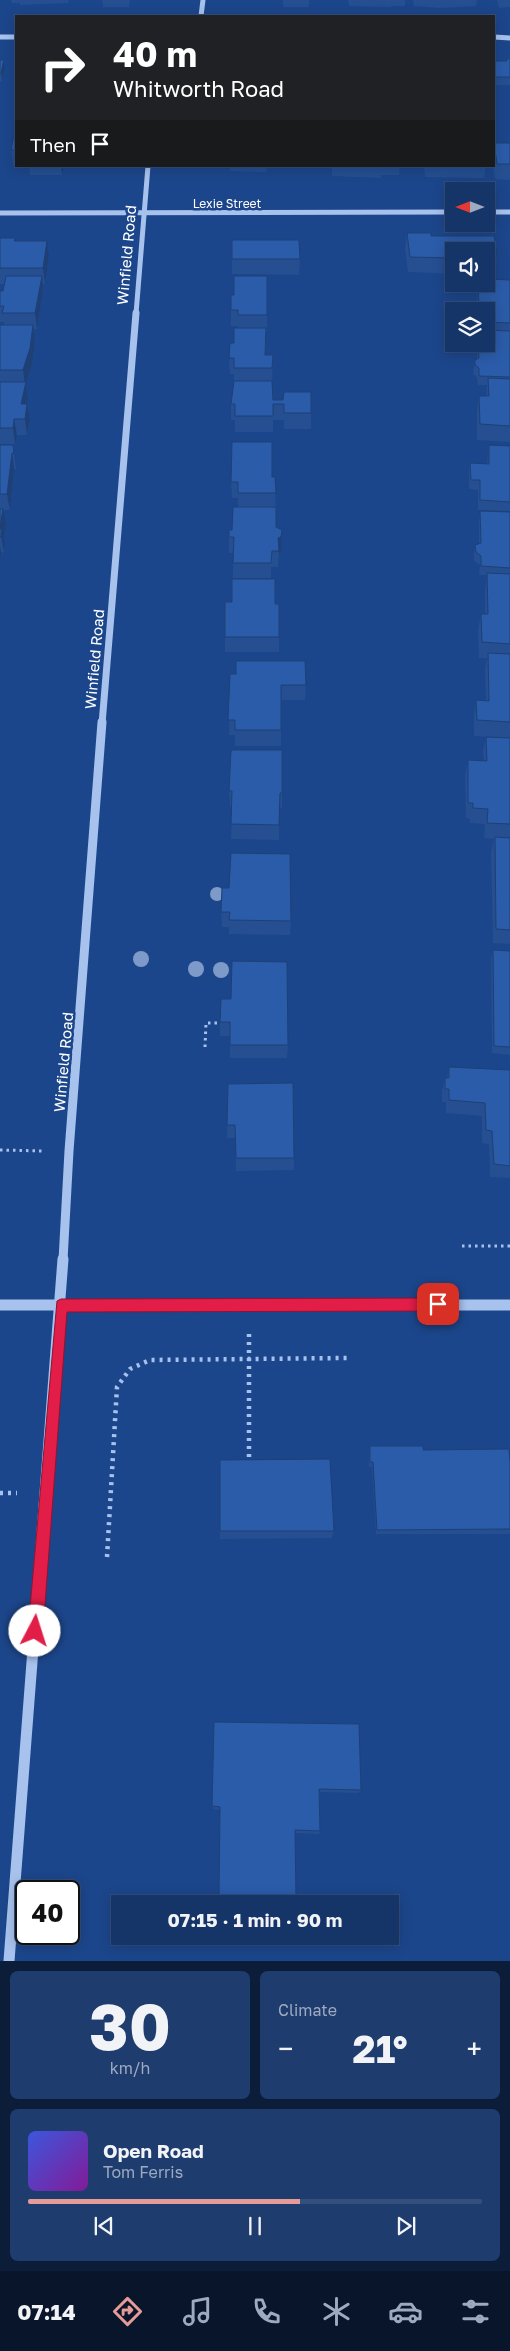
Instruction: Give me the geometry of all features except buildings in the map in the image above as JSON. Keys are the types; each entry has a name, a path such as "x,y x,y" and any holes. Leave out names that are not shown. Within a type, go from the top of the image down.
{"street":[{"path":"201,15 203,0"},
{"path":"0,37 15,37"},
{"path":"495,38 510,38"},
{"name":"Winfield Road","path":"9,1961 61,1306 69,1151 148,167"},
{"name":"Lexie Street","path":"0,213 445,212"},
{"path":"495,212 510,212"},
{"path":"0,1305 510,1305"}],"path":[{"path":"205,1048 206,1023 217,1023"},
{"path":"0,1150 69,1151"},
{"path":"462,1246 510,1246"},
{"path":"249,1306 249,1463"},
{"path":"106,1557 117,1387 120,1380 137,1363 150,1360 347,1358"}],"route":[{"path":"35,1631 61,1306 438,1304"}]}
